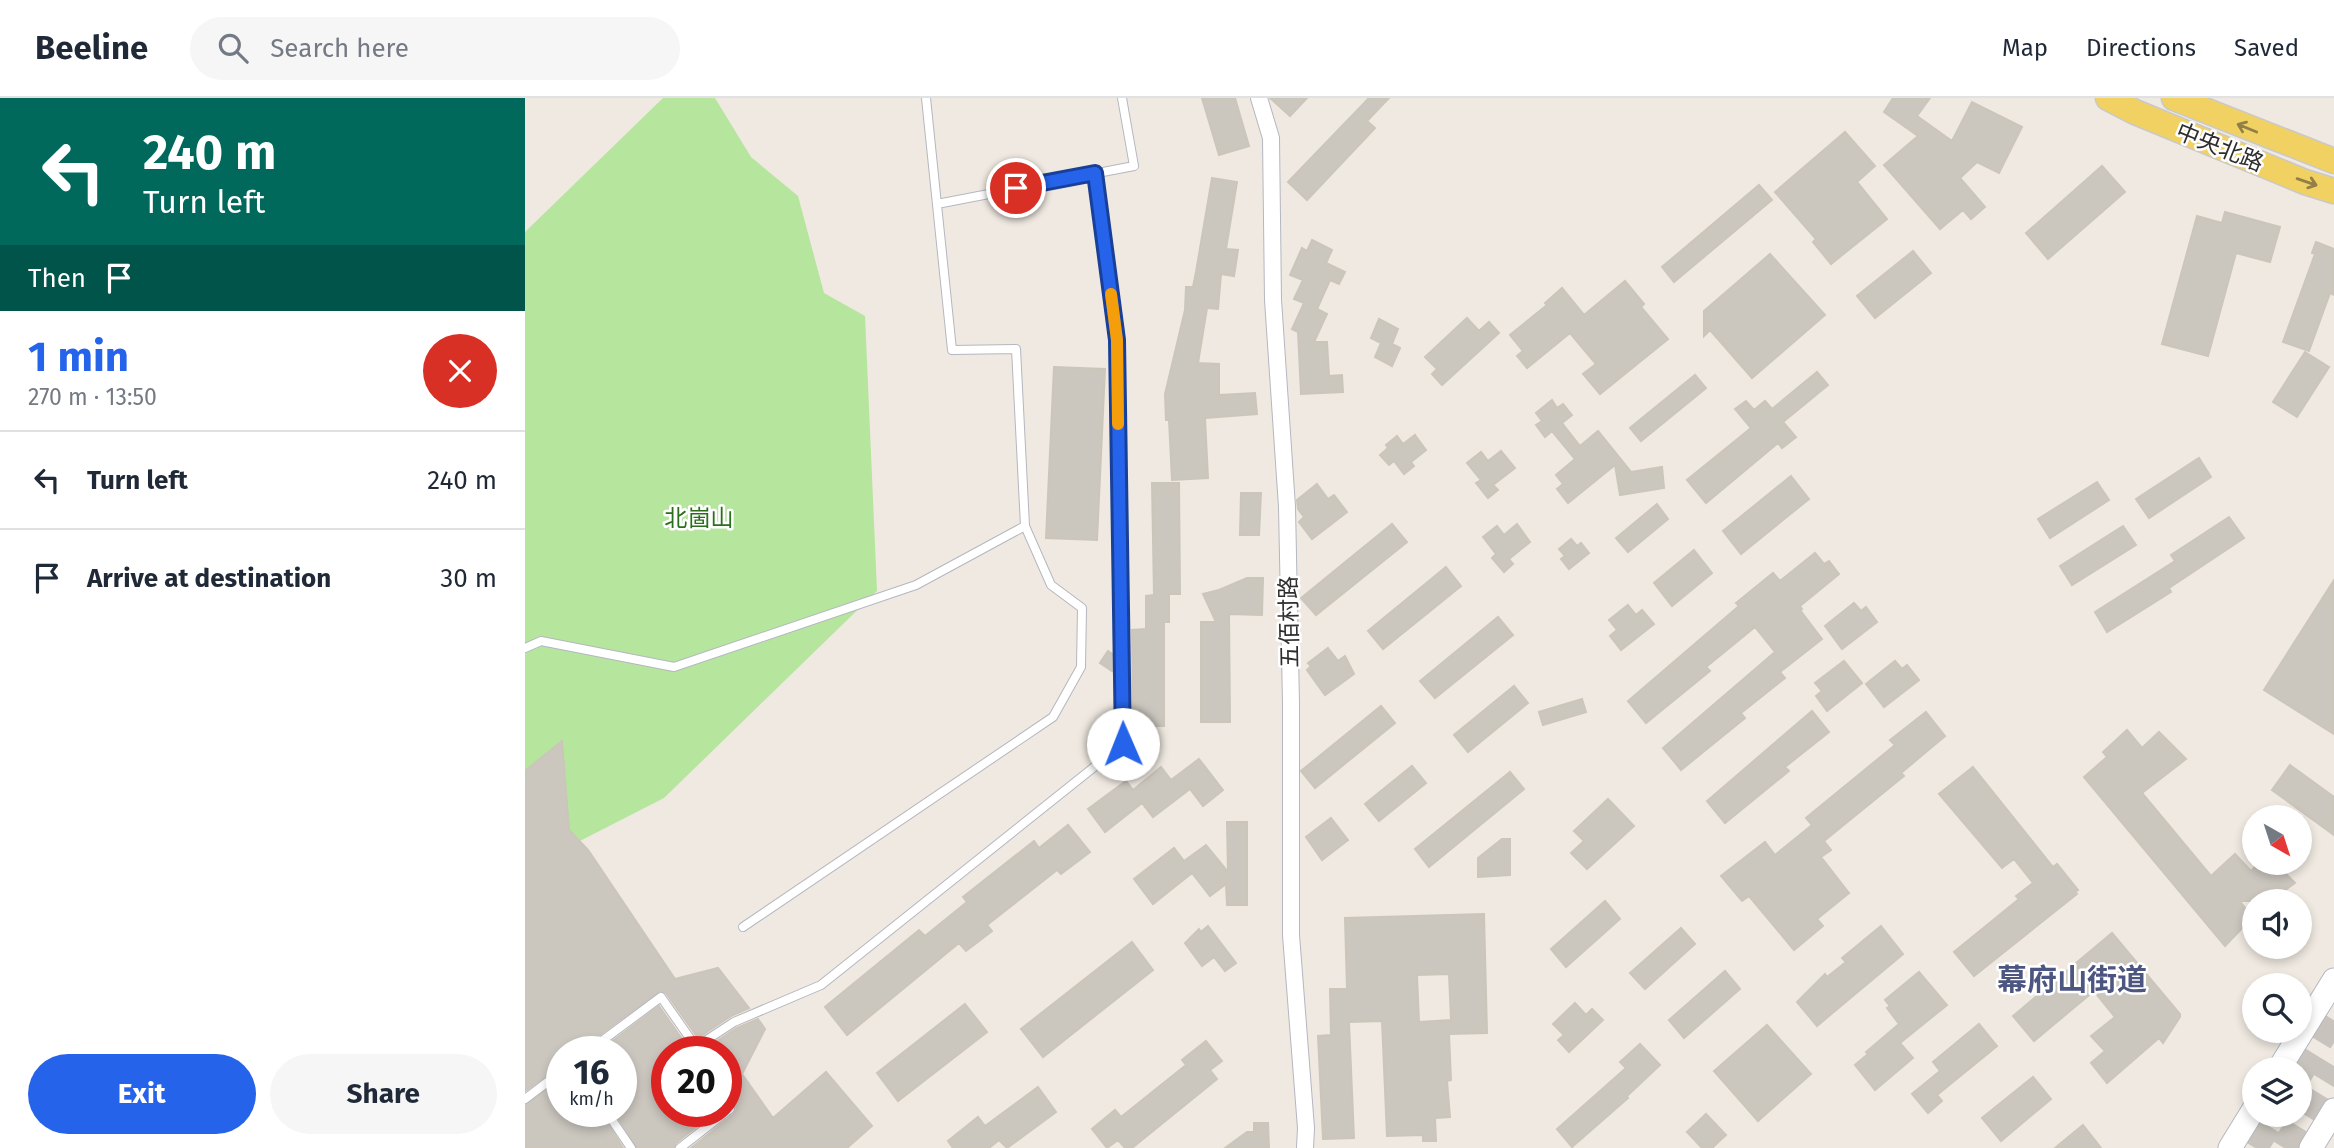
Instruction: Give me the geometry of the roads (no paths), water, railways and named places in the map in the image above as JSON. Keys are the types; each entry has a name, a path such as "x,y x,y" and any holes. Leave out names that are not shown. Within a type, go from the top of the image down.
{"main road":[{"name":"中央北路","path":"2108,98 2220,147 2334,191"},
{"name":"中央北路","path":"2173,98 2334,161"},
{"path":"2286,1057 2334,980"},
{"path":"2311,1148 2334,1110"},
{"path":"2230,1148 2243,1127"}],"street":[{"name":"五佰村路","path":"1259,98 1271,138 1273,300 1287,508 1291,703 1291,935 1306,1128 1305,1148"}],"lane":[{"path":"743,927 1053,717 1081,667 1081,608 1051,585 1025,526 1016,349 953,350 926,98"},
{"path":"937,204 1135,166 1122,98"},
{"path":"715,1036 734,1022 821,985 1123,744 1117,340 1095,173"},
{"path":"525,648 541,641 674,667 916,585 1025,526"},
{"path":"609,1036 661,997 688,1036"},
{"path":"525,1099 546,1083"},
{"path":"616,1127 631,1148"},
{"path":"680,1148 707,1127"}],"tunnel":[{"path":"2310,1057 2334,1018"},
{"path":"2284,1148 2334,1066"},
{"path":"2255,1148 2268,1127"}],"district":[{"name":"幕府山街道","path":"2072,980"}],"park label":[{"name":"北崮山","path":"699,518"}]}
